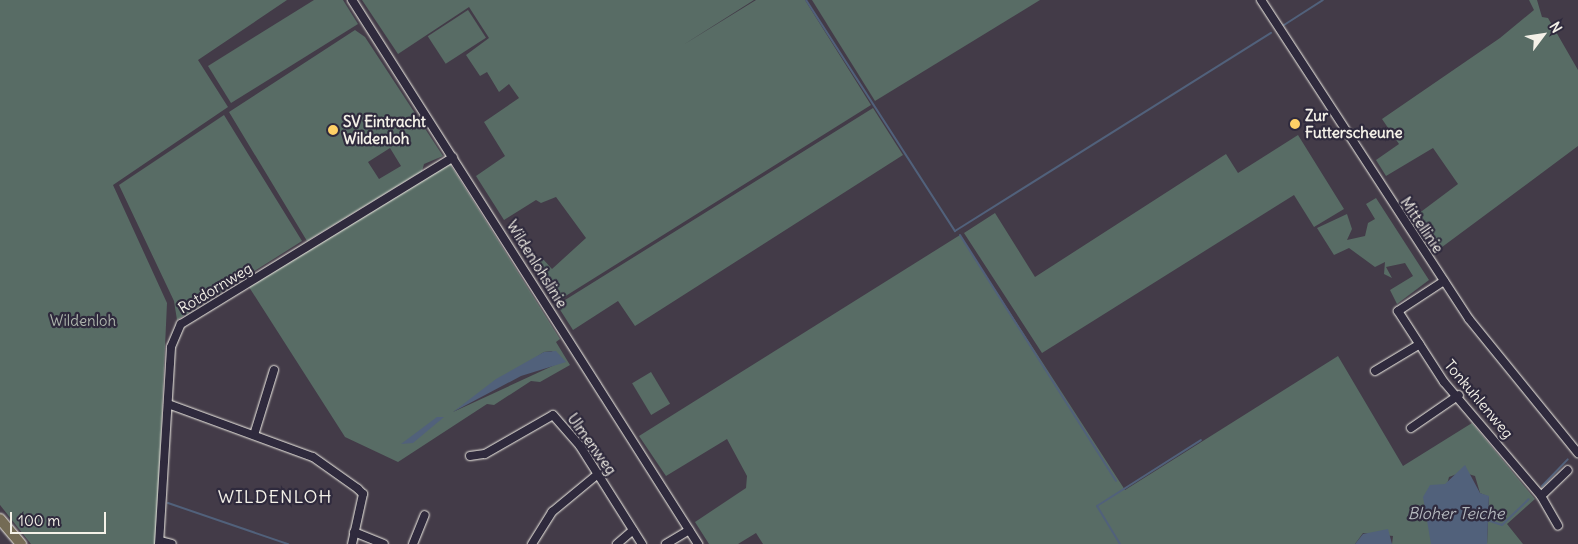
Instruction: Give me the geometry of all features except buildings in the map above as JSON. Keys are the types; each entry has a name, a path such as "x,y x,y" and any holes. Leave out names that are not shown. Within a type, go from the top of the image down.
{"main road":[{"path":"0,519 21,544"}],"street":[{"name":"Wildenlohslinie","path":"352,0 698,544"},
{"name":"Mittellinie","path":"1261,0 1489,347 1578,453"},
{"name":"Rotdornweg","path":"160,543 170,347 180,324 453,157"},
{"name":"Tonkuhlenweg","path":"1444,281 1398,311 1459,396 1541,496 1558,526"},
{"path":"1375,371 1420,344"},
{"path":"254,436 274,370"},
{"path":"1411,428 1459,396"},
{"path":"168,404 314,457 358,489 363,494 352,544"},
{"name":"Ulmenweg","path":"470,456 485,454 553,415 598,474 642,544"},
{"path":"1541,496 1568,470"},
{"path":"532,544 552,512 598,474"},
{"path":"412,544 425,515"},
{"path":"617,544 633,530"},
{"path":"666,544 689,530"},
{"path":"354,532 384,544"},
{"path":"160,543 172,544"}],"green space":[{"name":"Wildenloh","path":"0,0 287,0 198,60 228,107 113,185 167,303 156,544 31,544 0,505"},
{"path":"314,0 343,0 358,24 231,103 208,66"},
{"path":"362,0 754,0 683,45 756,0 805,0 871,105 556,302 531,265 542,258 552,269 586,238 556,197 541,203 536,200 504,220 476,176 505,156 484,122 519,98 509,84 499,92 487,72 480,76 466,55 489,38 469,7 398,54"},
{"path":"812,0 1040,0 875,101"},
{"path":"1529,0 1537,0 1542,17 1548,18 1578,70 1578,146 1434,253 1414,217 1458,184 1433,148 1386,176 1376,160 1399,144 1382,119 1500,38 1534,10"},
{"path":"468,10 486,38 446,64 428,36"},
{"name":"SV Eintracht Wildenloh","path":"355,30 365,37 443,156 424,164 422,171 307,241 229,112","holes":["390,148 401,166 379,179 368,162"]},
{"path":"873,108 903,155 635,326 618,301 573,330 557,305"},
{"path":"224,115 302,241 177,320 174,301 119,185"},
{"path":"1298,135 1344,209 1314,227 1294,195 1042,353 964,233 995,213 1035,277 1226,154 1238,173"},
{"path":"450,164 560,339 556,342 570,365 540,382 531,381 494,405 487,404 398,462 345,437 249,287","holes":["552,351 559,363 453,412 544,352"]},
{"path":"1376,198 1429,280 1397,304 1390,290 1413,276 1405,263 1386,267 1392,278 1384,274 1385,262 1375,267 1349,248 1334,255 1317,228 1347,214 1352,229 1347,240 1365,236 1368,223 1375,219 1366,204"},
{"path":"960,235 1125,490 1338,356 1403,466 1472,423 1535,499 1507,524 1523,544 1487,544 1489,497 1480,493 1475,476 1462,472 1449,477 1431,544 1392,544 1393,536 1363,533 1355,544 763,544 756,533 738,544 709,544 695,522 746,488 747,476 727,439 666,476 639,436"},
{"path":"651,372 670,404 651,415 632,383"}],"water":[{"path":"556,351 566,362 521,376 453,412 496,379 544,352"},
{"path":"437,417 444,417 413,443 401,444"},
{"name":"Bloher Teiche","path":"1465,465 1480,493 1489,496 1487,544 1431,544 1423,497 1430,485 1445,484"},
{"name":"Bloher Teiche","path":"1388,529 1392,544 1355,544 1363,534"}],"waterway":[{"path":"806,0 955,231 1271,33"},
{"path":"1284,25 1323,0"},
{"path":"960,235 1116,481"},
{"path":"1120,544 1097,506 1201,440"},
{"path":"1542,486 1568,459"},
{"path":"1487,520 1502,525 1529,499"},
{"path":"168,503 288,544"}],"place":[{"name":"Zur Futterscheune","path":"1295,124"},
{"name":"SV Eintracht Wildenloh","path":"333,130"}],"district":[{"name":"WILDENLOH","path":"275,497"}]}
